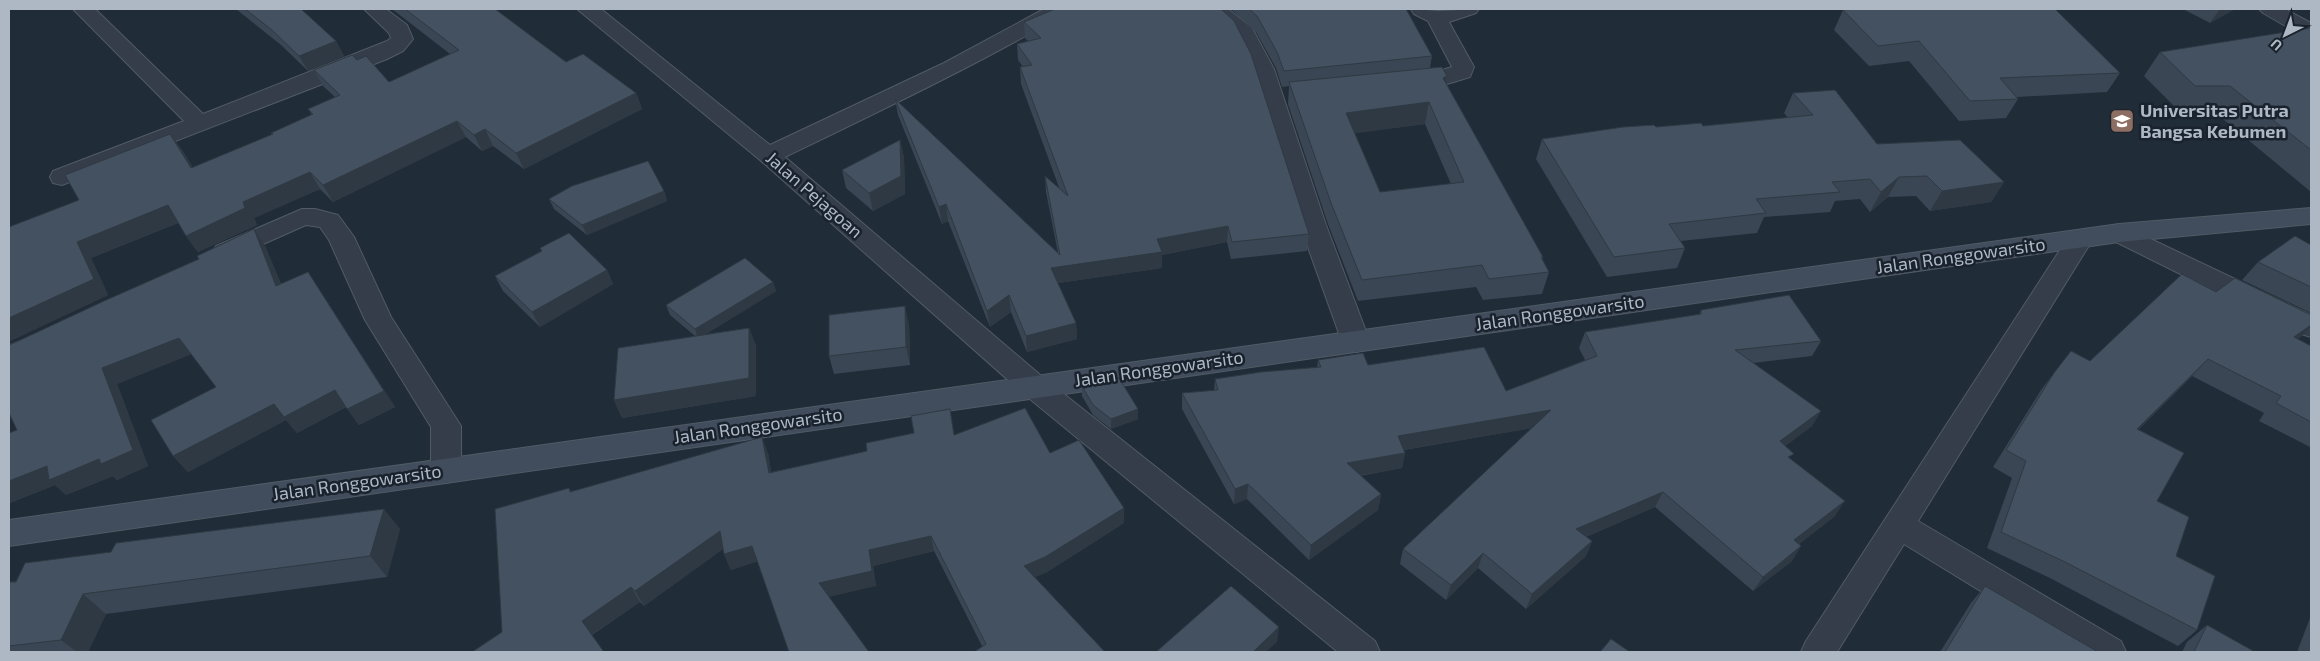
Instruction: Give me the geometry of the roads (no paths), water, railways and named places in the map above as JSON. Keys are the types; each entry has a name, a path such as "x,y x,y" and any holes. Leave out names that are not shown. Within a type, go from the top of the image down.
{"main road":[{"name":"Jalan Ronggowarsito","path":"9,533 2119,233 2261,222 2311,216"}],"street":[{"path":"83,9 200,124"},
{"path":"62,177 379,54 395,46 402,38 399,30 374,9"},
{"name":"Jalan Pejagoan","path":"588,9 768,155 1035,387 1364,652"},
{"path":"768,155 866,109 1030,26 1059,9"},
{"path":"1216,9 1244,33 1263,69 1283,95 1313,225 1356,342"},
{"path":"1428,13 1448,17 1469,9"},
{"path":"2270,9 2311,31"},
{"path":"1388,85 1431,81 1462,72 1463,67 1428,13"},
{"path":"204,262 302,217 329,221 342,237 379,320 446,426 446,471"},
{"path":"2119,233 2311,326"},
{"path":"1818,652 2080,239"},
{"path":"1899,525 2109,652"}],"place":[{"name":"Universitas Putra Bangsa Kebumen","path":"2122,121"}]}
